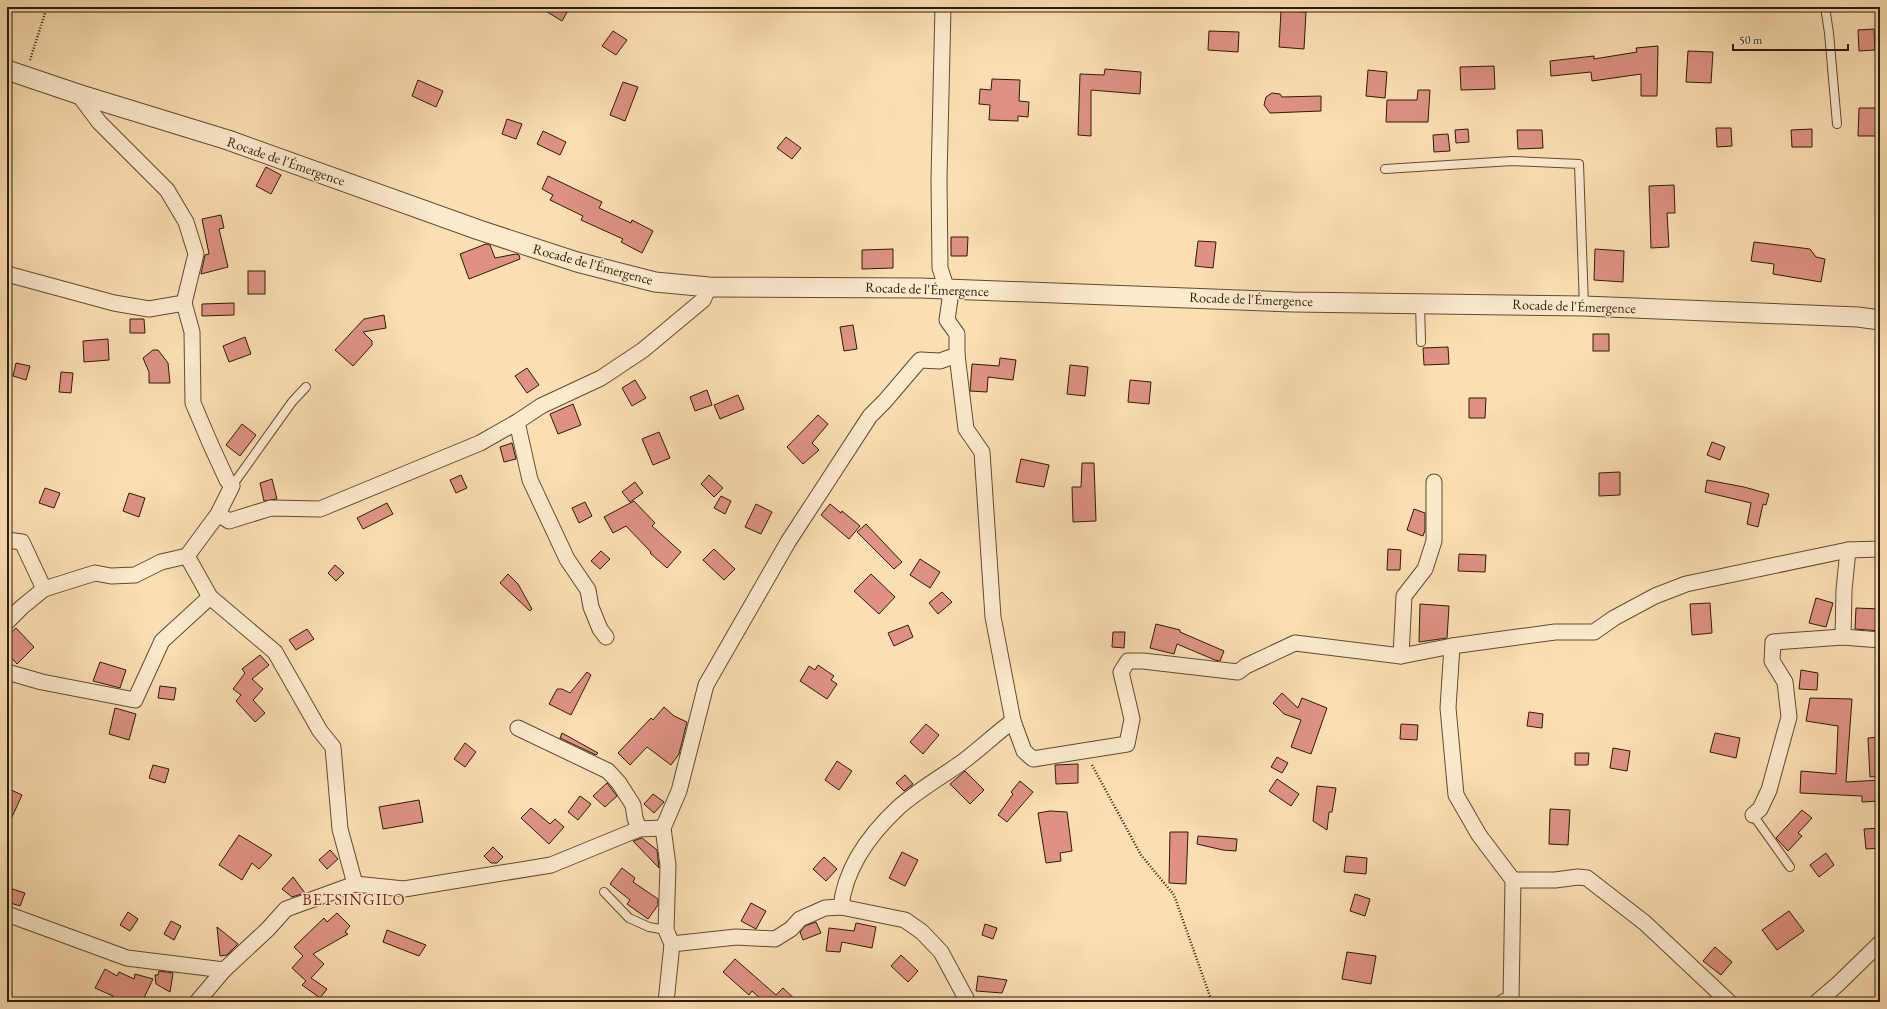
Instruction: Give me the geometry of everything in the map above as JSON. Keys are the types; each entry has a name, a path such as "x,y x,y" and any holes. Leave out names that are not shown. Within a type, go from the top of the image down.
{"street":[{"path":"943,7 939,179 940,268 950,299 946,320 957,334 966,429 982,452 993,617 1013,721 1024,751 1033,759 1127,744 1132,720 1121,672 1128,661 1143,660 1238,672 1246,666 1296,643 1401,656 1452,646 1555,632 1594,632 1614,618 1654,596 1686,584 1848,550 1880,549"},
{"name":"Rocade de l'Émergence","path":"16,73 78,94 228,140 479,230 577,262 656,282 709,287 850,286 1293,302 1420,302 1584,306 1858,317 1880,320"},
{"path":"7,622 22,607 44,589 95,573 110,576 135,575 161,562 188,556 218,514 232,486 226,480 193,403 192,332 184,303 196,254 186,222 167,190 99,122 78,94"},
{"path":"7,274 114,303 149,309 184,303"},
{"path":"218,514 229,520 271,508 320,509 480,443 517,422 541,406 601,378 643,350 703,300 709,287"},
{"path":"666,1002 672,944 666,930 668,865 663,828 679,791 706,685 788,542 870,416 920,360 940,361 958,355"},
{"path":"517,422 530,480 566,559 588,590 591,607 600,629 606,637"},
{"path":"1401,656 1404,596 1425,569 1434,541 1434,482"},
{"path":"7,540 22,542 44,589"},
{"path":"1844,636 1844,590 1848,550"},
{"path":"188,556 210,597 275,652 320,731 333,747 340,830 355,884"},
{"path":"7,672 42,682 135,700 162,641 210,597"},
{"path":"1753,815 1760,809 1769,790 1789,717 1785,682 1772,661 1773,642 1844,636 1880,640"},
{"path":"1452,646 1448,708 1456,795 1479,835 1513,880 1510,1000 1504,1002"},
{"path":"841,907 842,893 852,867 880,826 900,806 972,754 1013,721"},
{"path":"518,728 608,771 619,783 633,805 635,818 639,829"},
{"path":"197,1002 224,970 268,929 286,909 355,884 404,889 551,865 639,829 663,828"},
{"path":"1513,880 1555,880 1578,877 1587,878 1645,923 1729,1002"},
{"path":"672,944 718,938 775,939 790,929 800,919 825,908 841,907 905,920 922,932 941,952 968,1002"},
{"path":"7,914 127,958 224,970"},
{"path":"1822,1000 1880,944"}],"lane":[{"path":"1825,7 1838,124"},
{"path":"1384,169 1512,161 1579,164 1584,306"},
{"path":"1420,302 1421,342"},
{"path":"232,486 292,402 306,387"},
{"path":"1753,815 1790,866"},
{"path":"604,892 628,918 650,927 666,930"}],"path":[{"path":"16,73 47,7"},
{"path":"1084,750 1141,854 1174,895 1212,1002"}],"building":[{"path":"539,7 570,7 562,21"},
{"path":"1281,11 1306,12 1304,49 1279,47"},
{"path":"1874,29 1875,50 1859,51 1858,30"},
{"path":"613,31 627,40 616,55 602,46"},
{"path":"1209,31 1239,32 1238,52 1208,50"},
{"path":"1658,46 1657,96 1641,96 1641,74 1592,81 1591,72 1551,76 1550,61 1594,56 1594,59 1637,52 1636,48"},
{"path":"1688,51 1713,52 1711,83 1686,82"},
{"path":"1494,66 1495,89 1461,90 1460,67"},
{"path":"1105,69 1141,72 1140,94 1091,90 1091,136 1078,135 1080,74 1104,75"},
{"path":"1368,70 1387,72 1385,98 1366,96"},
{"path":"992,79 1020,80 1019,101 1029,102 1028,117 1018,116 1018,121 989,120 990,105 979,104 980,89 991,90"},
{"path":"418,80 443,91 436,107 412,96"},
{"path":"623,82 638,87 625,121 610,115"},
{"path":"1418,90 1430,90 1428,122 1386,122 1387,100 1417,100"},
{"path":"1272,93 1280,94 1282,97 1321,96 1321,111 1270,113 1264,105 1266,97"},
{"path":"1859,108 1876,108 1876,136 1858,136"},
{"path":"507,119 522,124 516,139 502,134"},
{"path":"1716,128 1731,128 1732,146 1717,147"},
{"path":"1468,129 1469,142 1456,143 1455,130"},
{"path":"1812,129 1812,147 1792,147 1791,130"},
{"path":"1517,130 1542,130 1543,148 1518,149"},
{"path":"543,131 566,142 560,155 537,144"},
{"path":"1448,134 1450,151 1434,152 1433,135"},
{"path":"786,137 801,148 792,159 777,148"},
{"path":"266,167 281,175 271,194 256,186"},
{"path":"548,176 602,202 599,208 631,223 632,220 653,231 642,253 621,242 623,239 581,220 583,216 550,200 553,195 542,189"},
{"path":"1674,185 1675,213 1667,213 1669,247 1651,248 1649,186"},
{"path":"221,215 224,228 219,229 228,267 201,274 205,255 209,254 202,219"},
{"path":"951,237 968,237 967,256 951,256"},
{"path":"1198,241 1216,242 1213,268 1195,266"},
{"path":"1754,242 1810,249 1816,257 1825,259 1821,282 1773,274 1774,264 1751,261"},
{"path":"486,244 490,245 495,258 516,254 519,255 520,259 469,279 460,254"},
{"path":"893,249 893,268 862,269 862,250"},
{"path":"1595,249 1624,251 1623,282 1594,280"},
{"path":"248,271 265,271 265,294 248,294"},
{"path":"234,303 234,315 202,316 202,304"},
{"path":"384,315 386,328 363,332 372,341 372,345 353,366 335,350 364,319"},
{"path":"130,319 144,319 145,333 130,333"},
{"path":"853,325 857,349 844,351 840,327"},
{"path":"1593,334 1609,334 1609,351 1593,351"},
{"path":"245,337 251,354 229,362 223,346"},
{"path":"108,339 109,360 84,362 83,341"},
{"path":"1448,347 1449,364 1424,365 1423,348"},
{"path":"153,350 158,350 168,363 170,383 149,383 149,372 143,358"},
{"path":"1000,358 1016,360 1013,380 988,377 987,392 970,391 972,364 999,366"},
{"path":"16,363 30,366 26,380 13,376"},
{"path":"1070,365 1088,367 1085,396 1067,394"},
{"path":"527,368 539,385 527,393 515,376"},
{"path":"61,372 73,373 71,393 59,392"},
{"path":"635,380 646,398 632,406 622,388"},
{"path":"1130,380 1151,382 1149,404 1128,402"},
{"path":"707,390 712,405 695,411 690,397"},
{"path":"738,395 744,409 720,419 714,405"},
{"path":"1469,398 1486,398 1485,418 1469,418"},
{"path":"573,404 581,425 558,434 550,414"},
{"path":"818,415 828,424 812,443 819,450 803,464 787,447"},
{"path":"242,424 256,435 240,456 226,445"},
{"path":"659,432 670,458 653,465 642,439"},
{"path":"1712,442 1725,447 1720,460 1707,455"},
{"path":"512,443 516,459 504,462 500,447"},
{"path":"1021,459 1049,465 1044,487 1016,482"},
{"path":"1082,463 1094,463 1096,521 1073,522 1072,487 1081,487"},
{"path":"1620,472 1620,495 1599,496 1599,473"},
{"path":"461,475 467,488 456,493 450,480"},
{"path":"709,475 723,488 714,497 701,484"},
{"path":"272,479 277,499 264,501 260,483"},
{"path":"1707,480 1744,487 1769,494 1766,505 1763,504 1758,527 1747,524 1751,503 1705,492"},
{"path":"635,482 643,493 630,502 622,492"},
{"path":"45,488 60,493 54,508 39,503"},
{"path":"129,493 145,498 139,517 123,511"},
{"path":"721,496 731,501 725,514 714,508"},
{"path":"634,501 655,523 652,526 681,552 667,568 650,553 651,552 626,526 613,533 604,517"},
{"path":"585,502 592,516 579,523 572,508"},
{"path":"387,503 393,514 363,529 357,518"},
{"path":"756,504 772,512 761,534 745,527"},
{"path":"830,504 841,513 842,511 860,526 849,539 821,515"},
{"path":"1414,509 1425,513 1425,530 1423,536 1407,530"},
{"path":"866,524 902,562 894,569 857,532"},
{"path":"714,549 735,569 724,580 703,560"},
{"path":"1388,549 1401,550 1400,570 1387,570"},
{"path":"601,551 610,559 600,569 591,561"},
{"path":"1459,554 1486,555 1485,572 1458,571"},
{"path":"920,559 940,572 930,588 910,575"},
{"path":"335,565 344,573 336,581 328,573"},
{"path":"508,574 518,584 532,609 530,611 500,583"},
{"path":"871,574 895,597 879,614 854,591"},
{"path":"942,592 952,602 938,614 929,603"},
{"path":"1816,598 1833,603 1826,627 1809,623"},
{"path":"1710,603 1712,633 1692,635 1690,604"},
{"path":"1420,604 1449,606 1447,638 1419,642"},
{"path":"1856,608 1880,609 1880,631 1855,629"},
{"path":"1156,624 1180,630 1180,632 1224,651 1220,661 1177,644 1174,654 1150,648"},
{"path":"908,625 913,637 894,646 888,633"},
{"path":"16,628 34,647 17,664 7,653 7,636"},
{"path":"307,629 314,639 296,650 289,640"},
{"path":"1113,632 1125,632 1124,648 1112,647"},
{"path":"260,655 269,665 252,679 263,689 253,700 265,713 255,722 236,701 241,695 233,689 245,673 242,669"},
{"path":"100,662 126,670 120,688 93,681"},
{"path":"818,665 834,676 831,680 837,684 827,699 800,681 809,666 815,670"},
{"path":"1801,670 1818,673 1817,690 1799,689"},
{"path":"587,672 591,675 571,715 549,704 557,689 562,689 570,693"},
{"path":"160,686 176,688 174,700 158,698"},
{"path":"1282,693 1298,708 1302,698 1327,708 1311,754 1291,747 1301,720 1284,714 1273,703"},
{"path":"1810,698 1852,699 1846,782 1880,780 1880,801 1862,802 1862,796 1800,793 1801,771 1836,774 1838,726 1806,721"},
{"path":"664,707 674,716 687,722 679,754 671,765 647,747 630,765 618,753 651,718 653,720"},
{"path":"115,708 136,714 129,740 109,734"},
{"path":"1529,712 1543,714 1542,728 1527,726"},
{"path":"926,724 939,735 923,754 910,742"},
{"path":"1401,724 1418,725 1417,740 1400,739"},
{"path":"562,733 598,753 596,755 560,738"},
{"path":"1715,733 1740,738 1736,758 1710,752"},
{"path":"1880,737 1880,776 1870,777 1868,738"},
{"path":"465,743 476,752 465,767 454,759"},
{"path":"1613,748 1630,751 1627,771 1610,768"},
{"path":"1575,753 1589,753 1588,765 1575,765"},
{"path":"1277,757 1288,763 1282,773 1271,767"},
{"path":"837,761 852,771 839,790 825,780"},
{"path":"1078,764 1078,783 1056,784 1055,765"},
{"path":"153,765 169,769 165,783 149,778"},
{"path":"965,771 984,790 970,804 950,784"},
{"path":"905,775 913,784 904,791 896,783"},
{"path":"1277,779 1299,794 1291,806 1269,791"},
{"path":"1020,781 1033,792 1007,822 998,815 1013,794 1011,792"},
{"path":"607,783 617,796 605,807 593,796"},
{"path":"1317,786 1336,788 1332,812 1329,812 1327,830 1313,821"},
{"path":"7,788 22,795 7,828"},
{"path":"653,794 664,802 654,813 644,804"},
{"path":"580,796 591,804 578,820 568,812"},
{"path":"419,800 423,822 383,829 379,807"},
{"path":"531,808 550,824 555,819 564,827 549,844 521,818"},
{"path":"1550,809 1570,810 1568,845 1549,844"},
{"path":"1802,810 1812,818 1798,833 1802,836 1788,851 1776,838"},
{"path":"1050,811 1067,812 1072,851 1060,853 1061,861 1046,863 1038,813"},
{"path":"1880,828 1880,848 1866,849 1864,829"},
{"path":"1170,832 1188,832 1186,884 1169,883"},
{"path":"239,835 272,855 259,869 252,863 242,880 219,865"},
{"path":"1198,836 1237,839 1236,851 1223,850 1197,844"},
{"path":"642,838 657,850 659,868 633,841"},
{"path":"493,847 503,857 497,863 491,863 484,856"},
{"path":"330,850 338,859 327,869 319,860"},
{"path":"902,852 918,860 905,886 889,878"},
{"path":"1826,853 1834,865 1819,877 1810,865"},
{"path":"1346,856 1367,858 1366,874 1344,872"},
{"path":"824,857 837,869 826,881 813,869"},
{"path":"622,868 635,878 633,882 658,899 658,905 648,919 627,904 630,900 610,884"},
{"path":"293,877 305,893 292,897 282,889"},
{"path":"9,888 25,893 20,906 7,902"},
{"path":"1355,894 1370,899 1365,916 1350,911"},
{"path":"751,903 766,911 756,929 741,921"},
{"path":"1789,911 1804,931 1777,950 1762,930"},
{"path":"128,912 138,919 130,931 120,925"},
{"path":"337,913 350,926 345,932 348,934 313,954 324,964 311,978 327,989 320,998 302,985 306,981 292,968 303,956 294,947 324,918 327,922"},
{"path":"171,921 181,926 174,940 164,934"},
{"path":"816,922 821,933 803,940 800,932 805,926"},
{"path":"856,923 876,927 872,948 842,942 840,952 826,951 829,928 854,931"},
{"path":"985,924 997,928 993,939 982,935"},
{"path":"217,927 238,944 227,955 220,956"},
{"path":"387,930 426,945 419,956 383,942"},
{"path":"1715,947 1732,962 1721,975 1703,961"},
{"path":"1347,952 1376,956 1371,984 1342,979"},
{"path":"901,955 918,971 908,982 891,966"},
{"path":"735,959 776,995 783,988 798,1002 764,1002 752,991 749,995 723,972"},
{"path":"105,969 117,976 119,972 134,979 135,974 153,979 142,1002 110,1002 113,996 95,988"},
{"path":"159,971 173,973 170,992 156,984 155,975 158,975"},
{"path":"978,976 1007,980 1002,993 976,991"}],"district":[{"name":"BETSINGILO","path":"354,899"}]}
